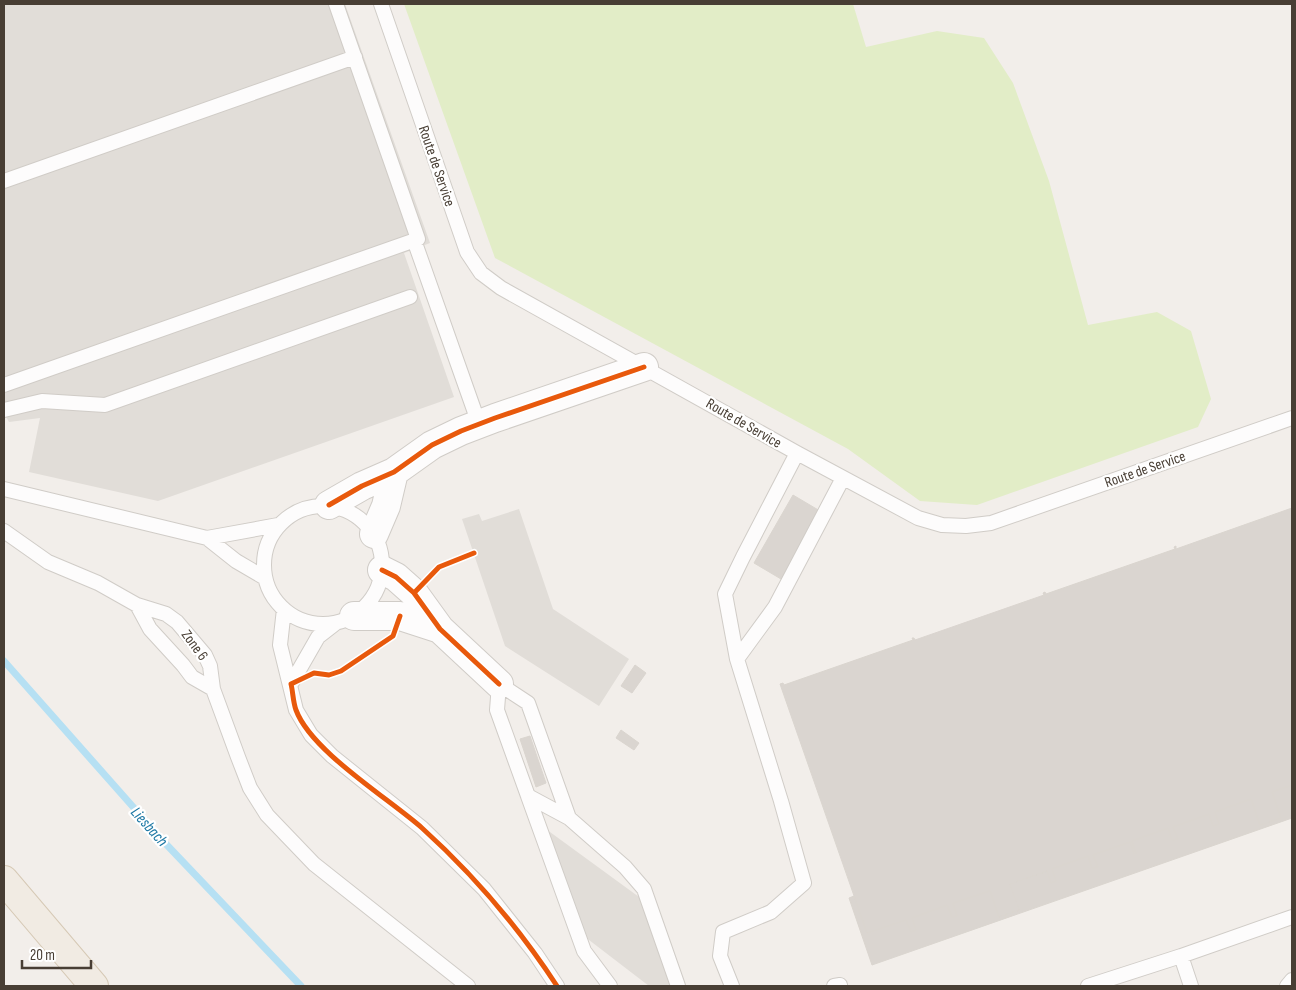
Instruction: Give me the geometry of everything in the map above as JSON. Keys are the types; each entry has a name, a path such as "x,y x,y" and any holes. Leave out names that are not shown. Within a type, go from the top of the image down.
{"main road":[{"path":"4,880 94,986"}],"street":[{"path":"329,505 362,486 394,472 432,445 479,424 644,367"},
{"path":"374,534 386,506 394,472"},
{"path":"382,570 396,577 414,593 440,629 499,684"},
{"path":"345,619 400,616 440,629"}],"lane":[{"path":"4,385 418,239 336,4"},
{"name":"Route de Service","path":"381,4 467,252 481,273 501,288 796,453 918,518 942,525 966,526 991,522 1292,418"},
{"path":"4,181 355,57"},
{"path":"414,240 479,424"},
{"path":"4,410 42,401 105,405 410,297"},
{"path":"732,986 720,956 723,932 771,912 804,883 737,659 725,594 796,453"},
{"path":"737,659 775,606 843,478"},
{"path":"4,489 207,538 278,525"},
{"path":"291,684 318,637 368,604 378,588 382,570 381,552 374,534 362,520 346,510 329,505 310,506 293,513 278,525 268,541 264,559 265,578 272,595 284,609 300,620 318,624 345,619"},
{"name":"Zone 6","path":"4,531 48,562 98,583 137,605 166,614 177,622 205,655 210,666 213,689"},
{"path":"207,538 236,561 265,578"},
{"name":"Zone 6","path":"137,605 150,629 192,677 213,689"},
{"path":"284,609 280,645 296,710 311,735 332,756 422,828 484,889 535,952 557,986"},
{"path":"570,818 528,703 499,684 497,710 584,951 610,986"},
{"path":"213,689 250,788 267,815 314,864 468,986"},
{"path":"528,796 570,818 625,867 644,888 678,986"},
{"path":"1088,986 1292,917"},
{"path":"1181,956 1191,986"},
{"path":"1287,986 1292,980"},
{"path":"834,986 840,986"}],"green space":[{"path":"404,4 853,4 866,47 937,31 984,38 1013,83 1049,181 1088,325 1157,312 1191,331 1211,399 1198,427 977,505 920,501 848,449 495,258"}],"shaded area":[{"path":"4,4 345,4 430,243 404,253 454,397 158,501 29,472 40,418 9,422 4,413"},
{"path":"519,509 553,609 629,659 599,706 505,646 462,519 479,514 482,521"},
{"path":"539,824 650,905 678,986 649,986 576,930"}],"building":[{"path":"793,495 820,511 781,579 754,563"},
{"path":"1292,508 1292,785 1272,792 1281,818 1260,825 1251,799 1215,812 1219,824 1213,826 1209,814 1173,827 1178,839 1172,840 1168,828 1132,841 1136,854 1134,854 1130,842 1093,855 1098,867 1092,868 1088,856 1052,869 1056,881 1051,883 1047,871 1010,884 1019,910 999,917 990,891 953,903 957,916 952,917 947,905 912,918 916,930 911,932 906,920 867,933 780,684 783,683 784,685 913,640 912,638 915,640 1044,595 1043,593 1045,592 1046,594 1175,549 1174,547 1176,546 1176,549"},
{"path":"635,665 646,673 632,693 621,686"},
{"path":"621,730 639,743 634,750 616,738"},
{"path":"530,736 546,783 536,787 520,739"},
{"path":"1292,785 1292,818 872,965 849,898 854,896 867,933 906,920 911,932 916,930 912,918 947,905 952,917 957,916 953,903 990,891 999,917 1019,910 1010,884 1047,871 1051,883 1056,881 1052,869 1088,856 1092,868 1098,867 1093,855 1130,842 1134,854 1136,854 1132,841 1168,828 1172,840 1178,839 1173,827 1209,814 1213,826 1219,824 1215,812 1251,799 1260,825 1281,818 1272,792"}],"waterway":[{"name":"Liesbach","path":"4,661 165,843 301,986"}],"cycle path":[{"path":"329,505 362,486 394,472 432,445 461,431 644,367"},
{"path":"414,593 439,567 474,553"},
{"path":"382,570 396,577 414,593 440,629 499,684"},
{"path":"400,616 393,636 341,671 329,675 314,673 291,684 296,710 304,726 317,742 352,773 422,828 478,883 527,943 557,986"}]}
